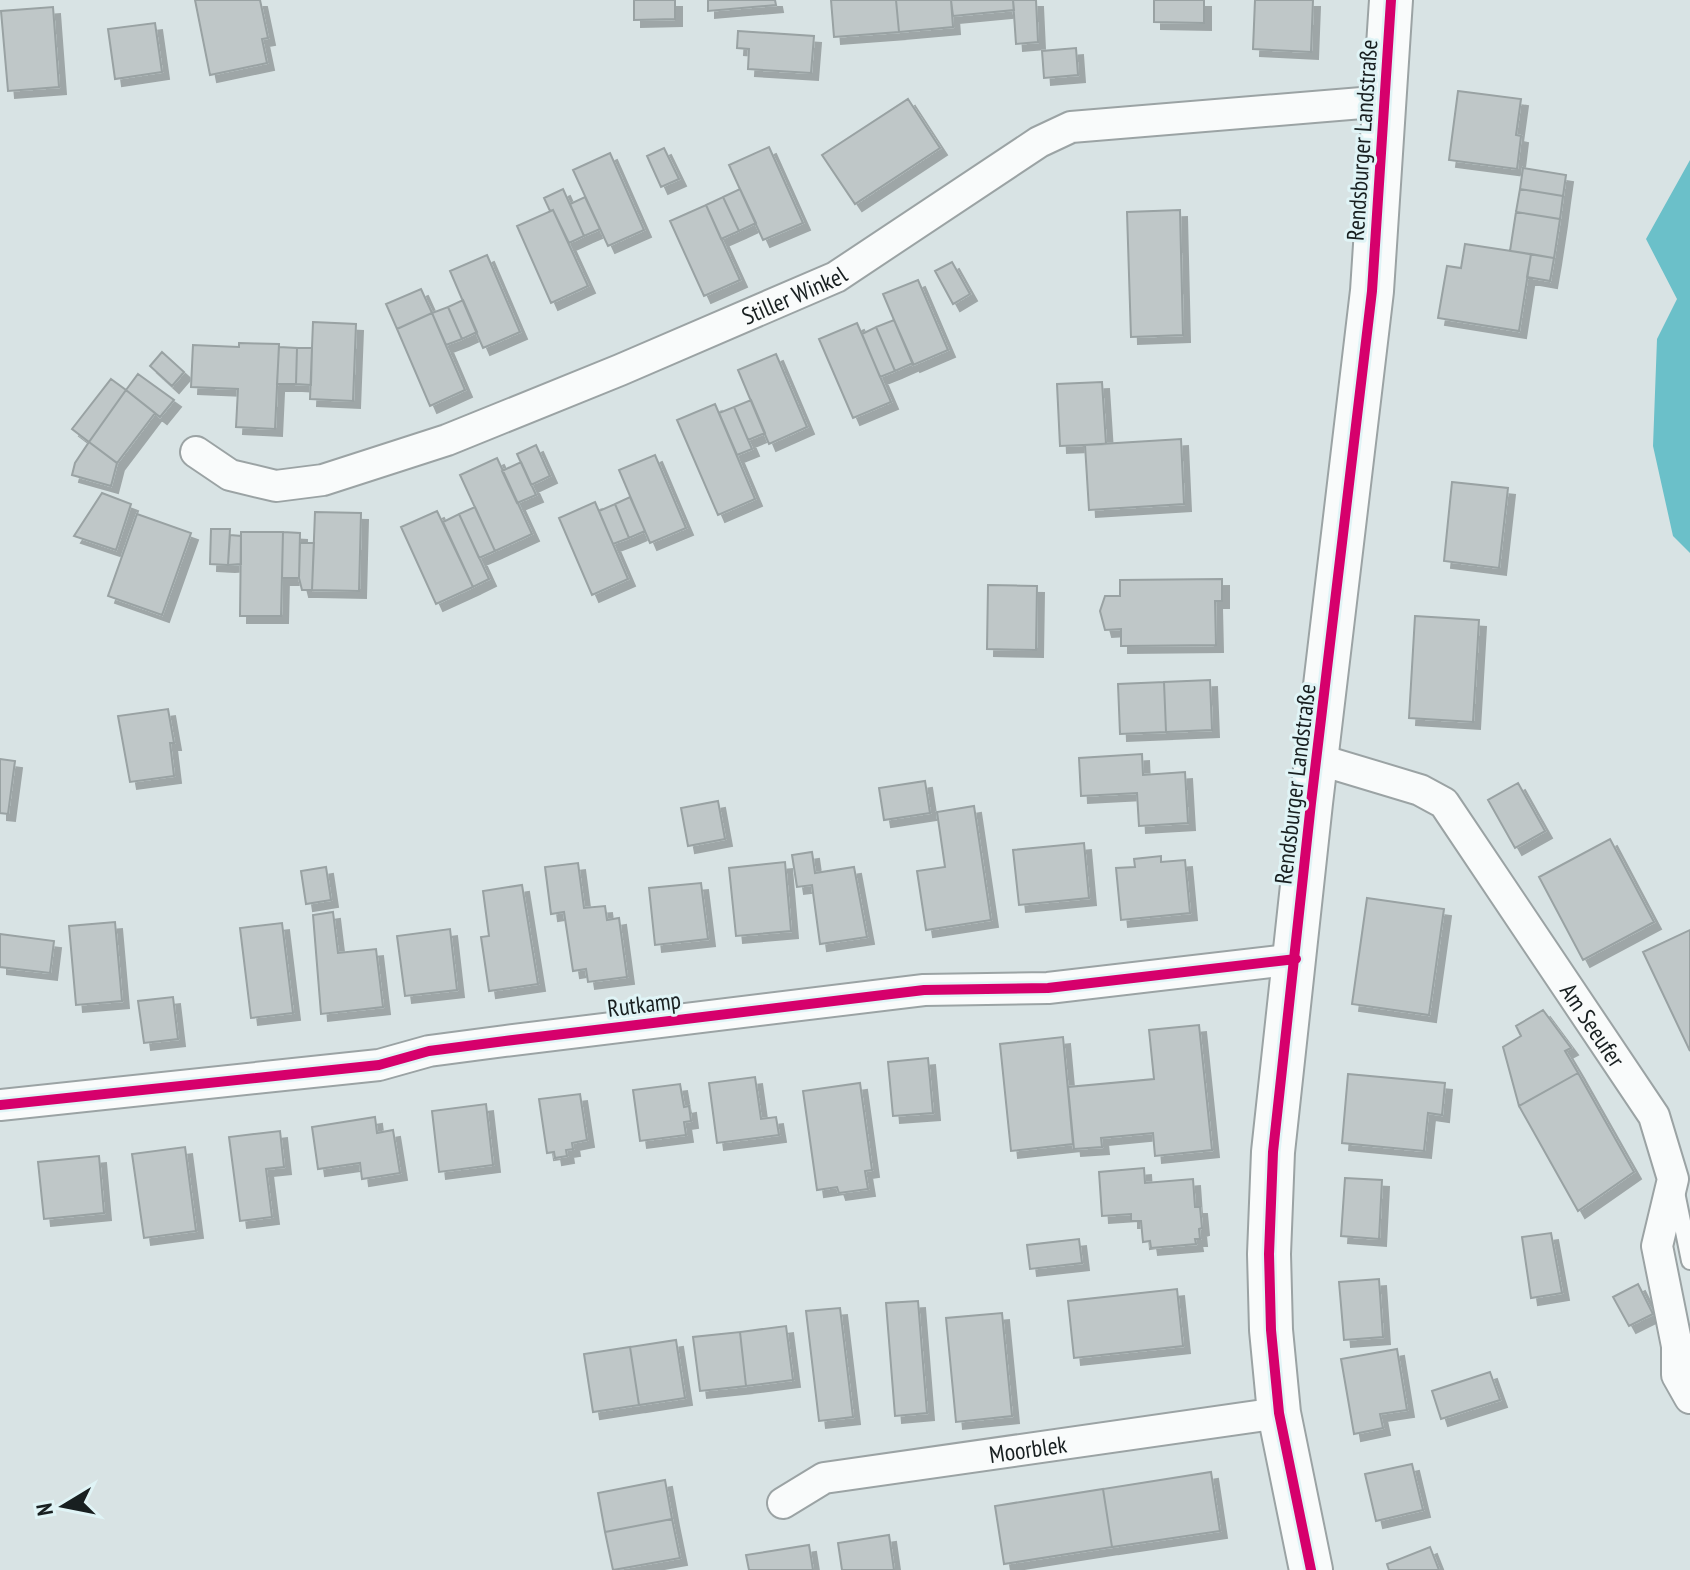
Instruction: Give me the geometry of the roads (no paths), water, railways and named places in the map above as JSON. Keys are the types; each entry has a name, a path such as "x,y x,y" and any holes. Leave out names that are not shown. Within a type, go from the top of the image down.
{"street":[{"name":"Rendsburger Landstraße","path":"1311,1570 1279,1413 1271,1330 1269,1254 1273,1152 1372,291 1391,0"},
{"name":"Stiller Winkel","path":"196,452 230,475 276,486 323,480 447,440 836,277 1039,142 1071,127 1386,101"},
{"name":"Am Seeufer","path":"1317,759 1420,790 1444,803 1654,1116 1673,1179"},
{"name":"Rutkamp","path":"0,1105 379,1065 429,1051 924,990 1048,988 1296,959"},
{"path":"1673,1179 1657,1246 1677,1346 1677,1375 1690,1398"},
{"name":"Moorblek","path":"783,1503 824,1478 1279,1413"}],"lane":[{"path":"1673,1179 1690,1261"}],"water":[{"path":"1690,160 1690,553 1673,536 1653,446 1657,339 1677,299 1646,239"}]}
